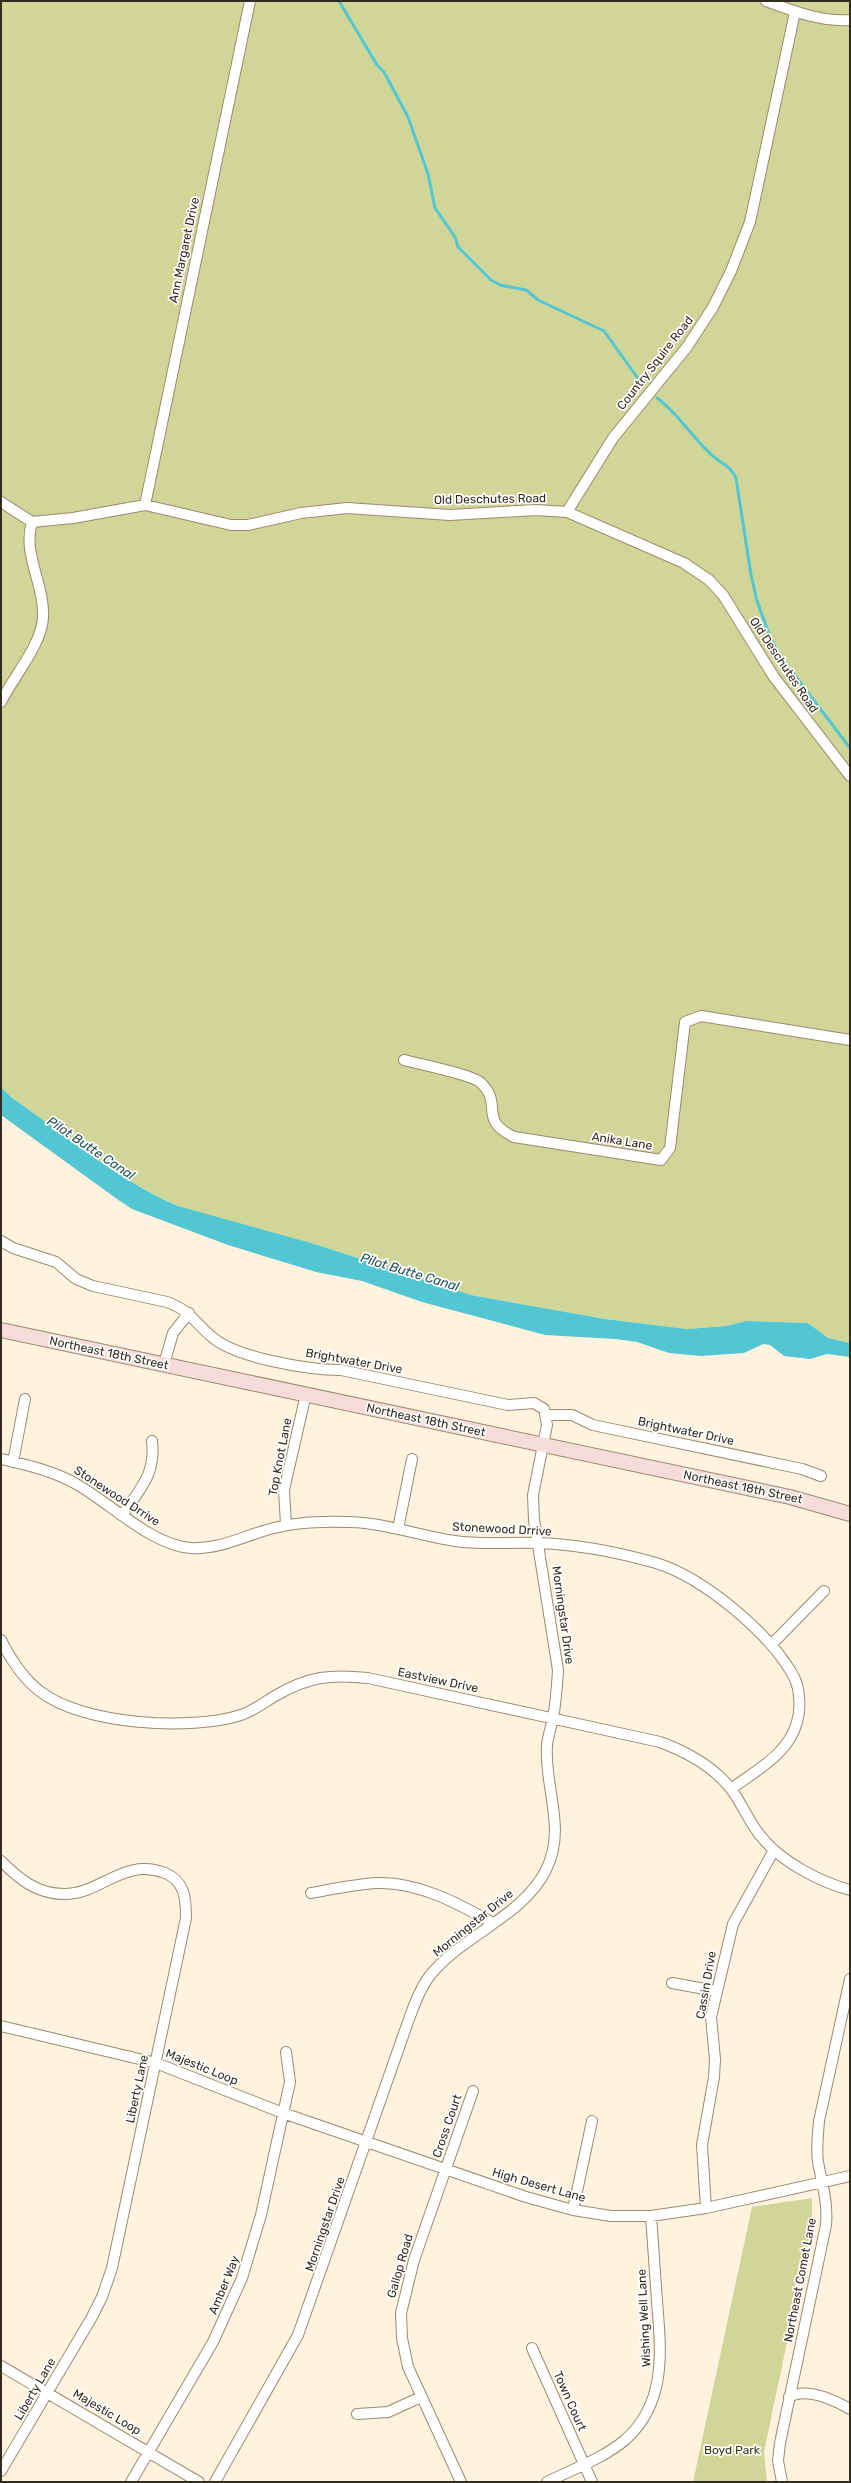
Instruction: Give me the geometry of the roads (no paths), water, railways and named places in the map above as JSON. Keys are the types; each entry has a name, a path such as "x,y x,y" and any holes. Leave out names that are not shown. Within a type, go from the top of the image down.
{"main road":[{"name":"Northeast 18th Street","path":"1,1330 790,1497 850,1514"}],"street":[{"name":"Ann Margaret Drive","path":"145,505 250,1"},
{"path":"766,1 795,12 836,21 850,20"},
{"name":"Country Squire Road","path":"567,512 613,438 687,347 713,308 731,271 750,222 795,12"},
{"path":"1,502 32,522 29,532 29,545 43,608 42,628 1,702"},
{"name":"Old Deschutes Road","path":"32,522 74,518 145,505 231,525 248,525 301,512 347,508 450,515 536,510 567,512 684,563 709,580 722,595 774,677 850,776"},
{"name":"Anika Lane","path":"404,1060 480,1082 491,1096 494,1121 499,1130 514,1137 661,1160 670,1148 685,1022 701,1016 850,1040"},
{"name":"Brightwater Drive","path":"1,1241 13,1248 56,1262 76,1278 93,1286 167,1302 189,1313 212,1337 228,1348 242,1353 320,1370 342,1370 508,1404 534,1403 544,1409 546,1415 572,1414 593,1425 802,1469 821,1476"},
{"path":"164,1364 173,1334 189,1313"},
{"name":"Top Knot Lane","path":"286,1525 284,1490 306,1394"},
{"path":"13,1462 25,1399"},
{"path":"542,1445 547,1425 546,1415"},
{"path":"123,1514 146,1480 152,1466 152,1441"},
{"name":"Morningstar Drive","path":"215,2482 298,2335 409,2019 420,1992 432,1974 447,1958 493,1923 538,1884 547,1869 554,1850 556,1811 547,1764 547,1743 553,1718 558,1670 539,1543 534,1520 533,1495 542,1445"},
{"name":"Stonewood Drrive","path":"1,1459 60,1475 123,1514 153,1536 190,1548 212,1548 286,1525 350,1522 398,1529 456,1542 539,1543 576,1546 627,1555 659,1564 684,1575 731,1606 771,1645 795,1679 800,1700 797,1722 787,1743 772,1759 731,1789"},
{"path":"398,1529 412,1459"},
{"path":"771,1645 824,1591"},
{"name":"Eastview Drive","path":"1,1640 9,1656 26,1679 41,1693 59,1703 117,1719 147,1723 213,1721 242,1715 301,1682 321,1677 344,1676 368,1678 660,1742 686,1752 712,1770 731,1789 763,1840 774,1850 806,1871 850,1890"},
{"name":"Cassin Drive","path":"706,2208 702,2146 716,2059 711,2017 733,1924 774,1850"},
{"name":"Liberty Lane","path":"1,1861 15,1875 29,1885 62,1894 79,1893 111,1877 143,1868 171,1875 182,1886 186,1900 186,1918 112,2268 102,2297 1,2471"},
{"path":"311,1893 378,1883 402,1885 430,1892 493,1923"},
{"name":"Northeast Comet Lane","path":"782,2482 778,2462 789,2397 826,2225 828,2206 817,2144 819,2121 850,1979"},
{"path":"672,1982 716,1991"},
{"name":"Majestic Loop","path":"1,2026 156,2062 283,2113 367,2142"},
{"name":"Amber Way","path":"131,2482 213,2342 242,2278 261,2215 290,2082 286,2052"},
{"name":"Cross Court","path":"446,2169 473,2091"},
{"path":"572,2210 592,2121"},
{"name":"High Desert Lane","path":"367,2142 572,2210 611,2216 651,2216 706,2208 850,2176"},
{"name":"Gallop Road","path":"446,2169 414,2260 401,2313 402,2338 408,2367 421,2398 462,2482"},
{"name":"Wishing Well Lane","path":"547,2482 606,2454 626,2439 643,2419 656,2390 661,2363 651,2216"},
{"name":"Town Court","path":"532,2348 592,2482"},
{"name":"Majestic Loop","path":"1,2366 48,2392 199,2482"},
{"path":"789,2397 796,2393 804,2393 834,2401 850,2409"},
{"path":"357,2414 388,2412 421,2398"}],"water":[{"path":"1,1087 12,1098 92,1156 134,1183 178,1206 318,1245 471,1295 605,1319 687,1329 726,1326 746,1321 808,1323 828,1338 850,1343 850,1357 827,1354 810,1359 784,1356 770,1345 763,1344 744,1353 701,1356 669,1353 637,1342 615,1339 545,1335 422,1302 362,1281 316,1272 228,1245 132,1209 117,1199 1,1115"}],"waterway":[{"path":"339,1 377,65 384,72 408,117 428,174 435,208 455,237 458,247 491,280 500,285 526,290 538,300 604,331 642,384"},
{"path":"657,398 672,411 706,450 729,468 734,474 736,478 751,575 757,601 770,637 780,656 850,748"}],"water label":[{"name":"Pilot Butte Canal","path":"91,1148"},
{"name":"Pilot Butte Canal","path":"410,1272"}],"park label":[{"name":"Boyd Park","path":"732,2450"}]}
